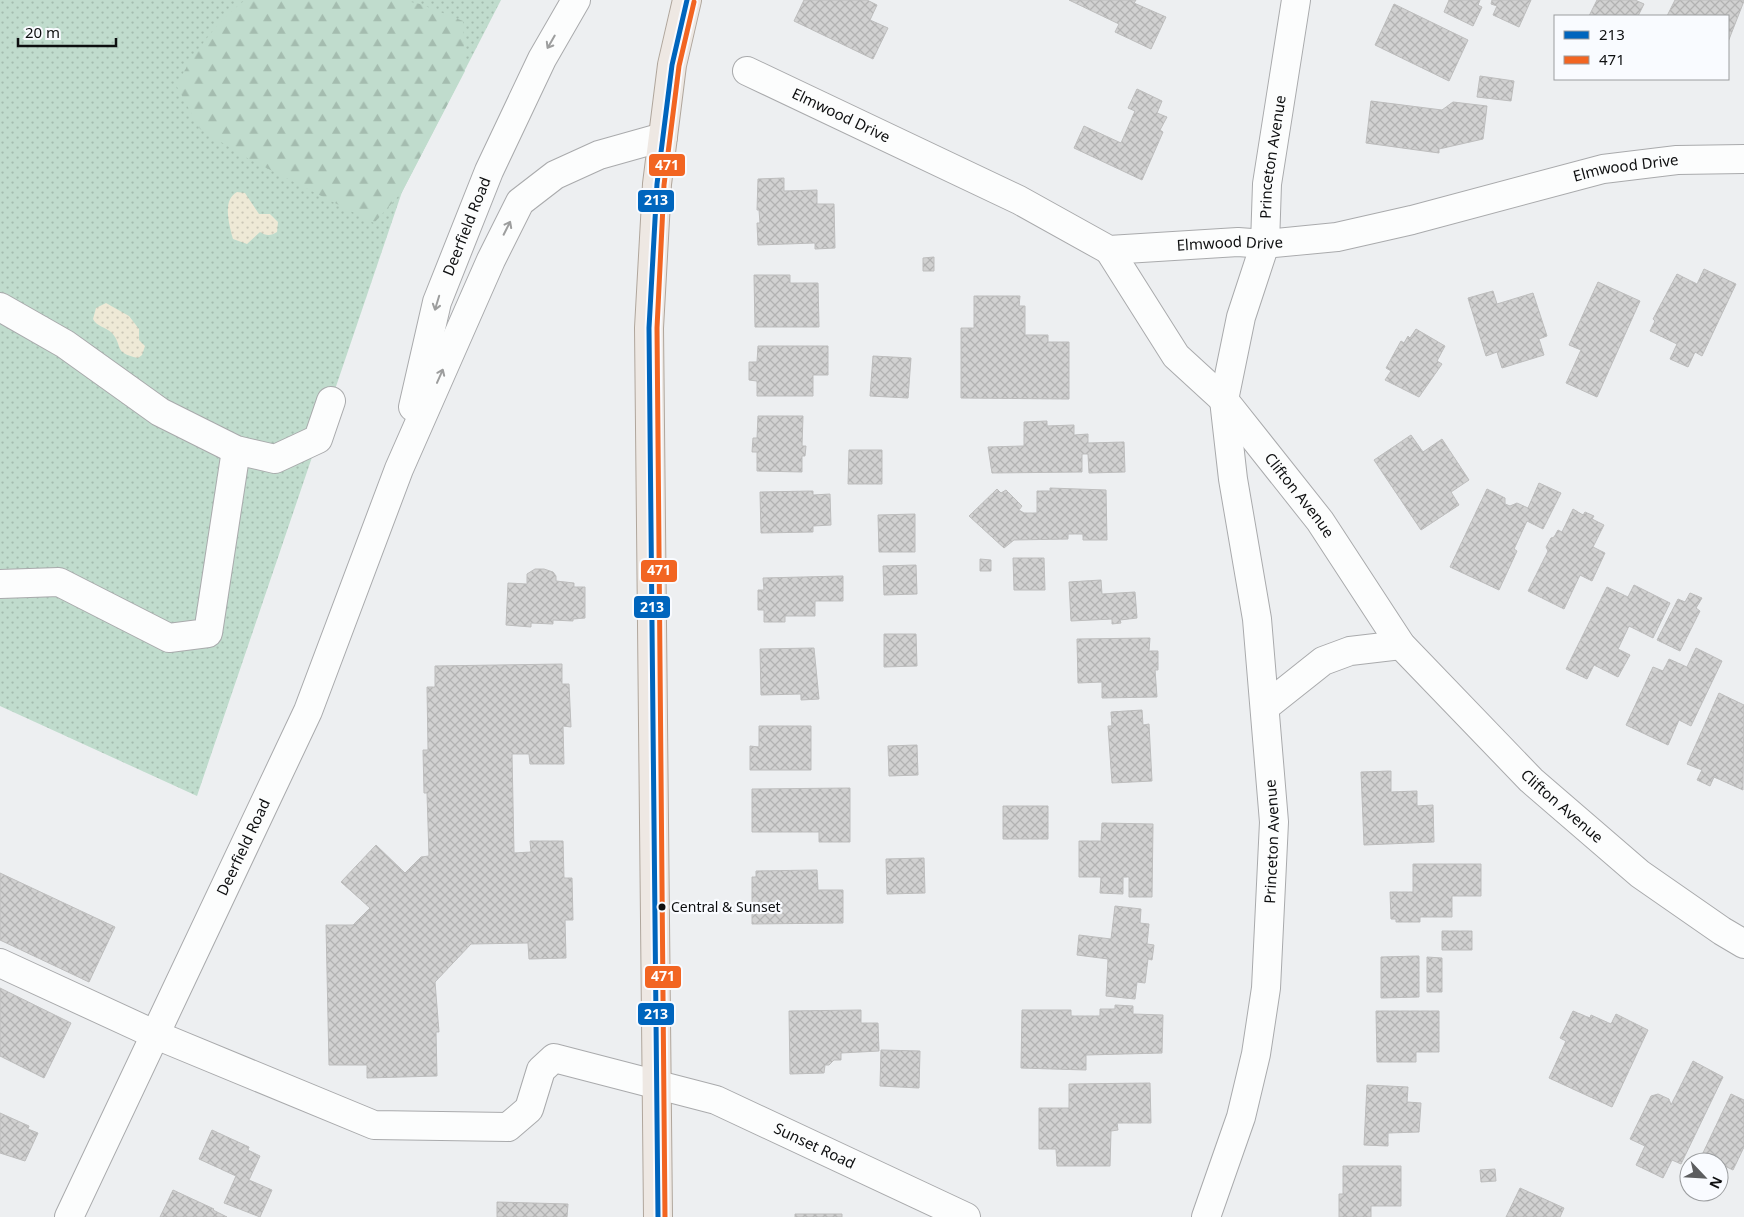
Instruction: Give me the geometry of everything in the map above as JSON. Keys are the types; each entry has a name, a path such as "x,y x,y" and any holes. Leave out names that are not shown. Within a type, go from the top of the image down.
{"main road":[{"path":"658,1217 648,328 657,184 672,65 687,0"}],"street":[{"name":"Deerfield Road","path":"399,469 437,302 489,171 542,59 576,0"},
{"name":"Princeton Avenue","path":"1206,1217 1241,1116 1256,1054 1266,988 1274,822 1257,619 1233,479 1224,400 1241,317 1265,244 1267,184 1296,0"},
{"name":"Elmwood Drive","path":"747,71 1019,200 1109,250 1238,242 1265,244 1337,236 1603,168 1677,160 1744,158"},
{"name":"Deerfield Road","path":"69,1217 308,712 399,469 491,260 520,202 555,175 599,155 663,137"},
{"path":"1109,250 1176,356 1224,400"},
{"path":"0,307 65,344 160,412 236,450 275,459 318,439 332,401"},
{"name":"Clifton Avenue","path":"1224,400 1320,521 1401,645 1531,780 1640,874 1744,944"},
{"path":"0,584 60,582 169,638 208,633 236,450"},
{"path":"1265,707 1323,661 1350,651 1401,645"},
{"path":"0,963 156,1034"},
{"name":"Sunset Road","path":"156,1034 374,1124 508,1127 529,1109 542,1070 554,1058 716,1100 966,1217"}],"green space":[{"path":"0,0 501,0 402,192 197,796 0,706"},
{"path":"245,0 402,0 420,4 463,21 465,71 402,192 374,223 247,158 200,129 176,85 206,39"}],"sand":[{"path":"237,192 245,193 259,214 270,214 278,222 277,232 268,235 260,232 247,244 233,239 228,206 232,196"},
{"path":"106,303 129,316 139,329 139,340 145,346 142,355 138,358 125,354 112,333 97,324 93,319 96,308"}],"building":[{"path":"804,0 867,0 877,5 870,20 888,28 873,59 794,21"},
{"path":"1069,0 1136,0 1134,3 1166,17 1151,49 1115,32 1119,24"},
{"path":"1449,0 1480,0 1478,5 1482,7 1473,26 1444,12"},
{"path":"1492,0 1531,0 1519,27 1493,15 1497,6 1491,4"},
{"path":"1597,0 1635,0 1644,4 1638,15 1590,15"},
{"path":"1675,0 1744,0 1729,39 1729,15 1668,15"},
{"path":"1394,4 1468,40 1449,81 1375,45"},
{"path":"1480,76 1514,81 1511,101 1477,97"},
{"path":"1137,89 1162,101 1157,113 1167,117 1160,130 1163,132 1142,180 1074,148 1084,126 1121,143 1135,111 1128,108"},
{"path":"1371,101 1442,110 1453,102 1487,106 1483,139 1439,149 1439,153 1366,143"},
{"path":"784,178 784,191 817,190 817,204 834,204 835,248 815,249 815,243 758,245 757,223 760,223 759,210 757,210 758,179"},
{"path":"934,257 934,271 923,271 923,258"},
{"path":"1704,269 1736,284 1702,356 1695,352 1688,367 1670,359 1677,344 1650,331 1655,321 1653,319 1677,274 1697,284"},
{"path":"754,275 790,275 790,283 818,283 819,327 755,327"},
{"path":"1598,282 1640,301 1597,397 1566,383 1581,350 1569,345"},
{"path":"1493,291 1497,304 1533,293 1547,336 1539,339 1544,355 1502,368 1497,352 1486,356 1468,298"},
{"path":"974,296 1020,296 1019,306 1025,306 1025,335 1048,335 1048,342 1069,342 1069,399 961,398 961,328 974,328"},
{"path":"1416,329 1445,346 1437,361 1442,364 1419,397 1385,380 1391,371 1386,368 1401,341 1404,343 1408,336 1410,338"},
{"path":"758,346 828,346 828,375 813,375 813,396 757,396 757,381 749,380 749,362 757,362"},
{"path":"873,356 911,358 908,398 870,396"},
{"path":"758,416 803,416 802,446 806,446 805,456 802,456 802,472 757,471 757,452 752,452 753,438 757,438"},
{"path":"1047,421 1047,426 1074,425 1074,435 1088,434 1088,443 1124,442 1125,472 1089,473 1088,454 1082,454 1082,472 992,473 988,447 1024,446 1024,422"},
{"path":"1411,435 1423,452 1442,439 1469,480 1451,492 1459,505 1421,530 1374,460"},
{"path":"849,450 882,450 882,484 848,484"},
{"path":"1539,483 1561,493 1543,529 1527,521 1514,549 1517,551 1499,590 1450,567 1487,489 1505,498 1505,504 1510,506 1517,503 1528,508"},
{"path":"1050,488 1106,490 1107,540 1083,540 1083,534 1068,534 1068,539 1014,540 1004,548 969,516 997,489 1001,493 1006,490 1022,506 1019,510 1024,513 1037,513 1037,491 1050,491"},
{"path":"813,491 813,495 830,494 831,525 813,526 813,532 761,533 760,492"},
{"path":"1573,509 1583,515 1585,512 1594,516 1592,519 1604,525 1593,547 1605,553 1592,581 1580,575 1564,609 1528,591 1548,551 1546,547 1558,530 1562,532"},
{"path":"915,514 915,552 879,552 878,515"},
{"path":"1013,558 1044,558 1045,590 1014,590"},
{"path":"980,559 991,560 991,571 980,571"},
{"path":"916,565 917,594 884,595 883,566"},
{"path":"535,569 553,572 556,576 556,581 574,583 574,587 585,587 585,618 573,619 573,621 553,620 553,624 531,623 531,627 506,625 508,583 527,584 527,574"},
{"path":"843,576 843,601 815,601 815,616 785,616 785,622 764,622 764,610 758,610 758,590 764,590 763,578"},
{"path":"1101,580 1102,594 1135,592 1137,618 1120,620 1121,623 1112,624 1112,619 1071,621 1069,582"},
{"path":"1634,585 1670,603 1653,638 1629,626 1618,649 1630,655 1618,677 1594,665 1587,679 1566,669 1607,587 1628,597"},
{"path":"1690,593 1702,598 1696,608 1700,611 1680,651 1657,640 1678,599 1685,602"},
{"path":"884,634 916,634 917,666 884,667"},
{"path":"1150,638 1149,651 1158,651 1158,670 1155,670 1157,697 1102,698 1102,682 1078,683 1077,639"},
{"path":"814,648 819,699 801,700 801,694 761,695 760,649"},
{"path":"1696,648 1722,661 1691,726 1679,720 1668,745 1626,725 1653,667 1663,671 1669,659 1687,667"},
{"path":"562,664 562,684 569,684 571,727 563,726 564,764 530,764 529,754 512,754 514,853 531,852 530,841 563,841 564,878 572,878 573,920 565,920 566,958 529,959 528,943 471,944 435,982 439,1032 436,1032 437,1076 367,1078 367,1065 329,1065 326,925 353,925 370,908 341,882 376,845 405,873 421,857 429,856 427,793 424,793 423,750 428,750 427,687 435,687 435,666"},
{"path":"1719,693 1744,705 1743,790 1714,777 1710,786 1697,780 1702,770 1687,764"},
{"path":"1142,710 1143,725 1149,724 1152,781 1112,783 1108,726 1112,726 1111,712"},
{"path":"759,726 811,726 811,770 750,770 750,746 759,747"},
{"path":"917,745 918,775 889,776 888,746"},
{"path":"1391,771 1391,792 1417,791 1417,806 1433,805 1434,842 1364,845 1361,772"},
{"path":"850,788 850,842 819,842 819,832 752,832 752,789"},
{"path":"1003,806 1048,806 1048,839 1003,839"},
{"path":"1102,823 1153,824 1152,897 1129,897 1129,877 1123,877 1123,894 1100,893 1101,877 1079,877 1079,841 1101,841"},
{"path":"924,858 925,893 887,894 886,859"},
{"path":"1413,864 1481,864 1481,896 1452,896 1452,917 1420,917 1420,922 1396,922 1396,919 1391,919 1390,892 1413,892"},
{"path":"817,870 818,890 843,890 843,923 752,924 752,877 756,877 756,871"},
{"path":"0,873 115,927 89,982 0,940"},
{"path":"1115,906 1141,909 1140,923 1149,924 1147,944 1154,945 1152,960 1148,959 1145,983 1137,982 1135,999 1106,996 1108,959 1077,955 1079,935 1111,939"},
{"path":"1442,931 1472,931 1472,950 1442,950"},
{"path":"1419,956 1419,997 1381,998 1381,957"},
{"path":"1427,957 1442,958 1442,992 1427,992"},
{"path":"0,988 71,1023 44,1078 0,1056"},
{"path":"1115,1005 1133,1006 1133,1014 1163,1015 1162,1053 1086,1055 1086,1070 1021,1068 1022,1010 1071,1010 1071,1016 1100,1016 1100,1009 1115,1009"},
{"path":"861,1010 861,1023 878,1023 879,1051 841,1053 841,1060 834,1060 829,1065 825,1065 824,1073 790,1074 789,1011"},
{"path":"1376,1011 1439,1011 1439,1052 1416,1052 1416,1062 1377,1062"},
{"path":"1573,1011 1590,1018 1591,1015 1611,1024 1616,1014 1648,1030 1612,1107 1549,1078 1566,1041 1560,1038"},
{"path":"881,1050 920,1051 919,1088 880,1086"},
{"path":"1693,1061 1723,1077 1687,1152 1679,1152 1679,1163 1672,1160 1663,1178 1636,1165 1645,1146 1630,1139 1651,1096 1658,1094 1669,1099 1671,1105"},
{"path":"1150,1083 1151,1123 1117,1123 1118,1130 1111,1131 1110,1166 1057,1166 1056,1149 1039,1149 1039,1108 1069,1108 1069,1084"},
{"path":"1367,1085 1408,1087 1407,1102 1421,1103 1419,1132 1388,1133 1388,1146 1364,1145"},
{"path":"1731,1094 1744,1100 1744,1147 1733,1170 1729,1168 1729,1152 1703,1152"},
{"path":"0,1113 29,1126 28,1129 38,1133 25,1161 0,1153"},
{"path":"212,1130 249,1147 248,1150 260,1156 249,1180 272,1190 260,1217 224,1203 236,1176 199,1159"},
{"path":"1343,1166 1401,1166 1401,1206 1371,1206 1371,1217 1339,1217 1339,1194 1343,1194"},
{"path":"1495,1169 1496,1181 1481,1182 1480,1170"},
{"path":"1520,1188 1564,1208 1560,1217 1506,1217"},
{"path":"173,1190 214,1209 227,1217 160,1217"},
{"path":"497,1202 568,1204 567,1217 497,1217"},
{"path":"795,1214 842,1214 842,1217 795,1217"}],"transit line":[{"name":"213","path":"658,1217 649,328 657,184 672,65 687,0"},
{"name":"471","path":"665,1217 657,328 664,185 679,66 694,2"}],"place":[{"name":"Central & Sunset","path":"662,907"}]}
